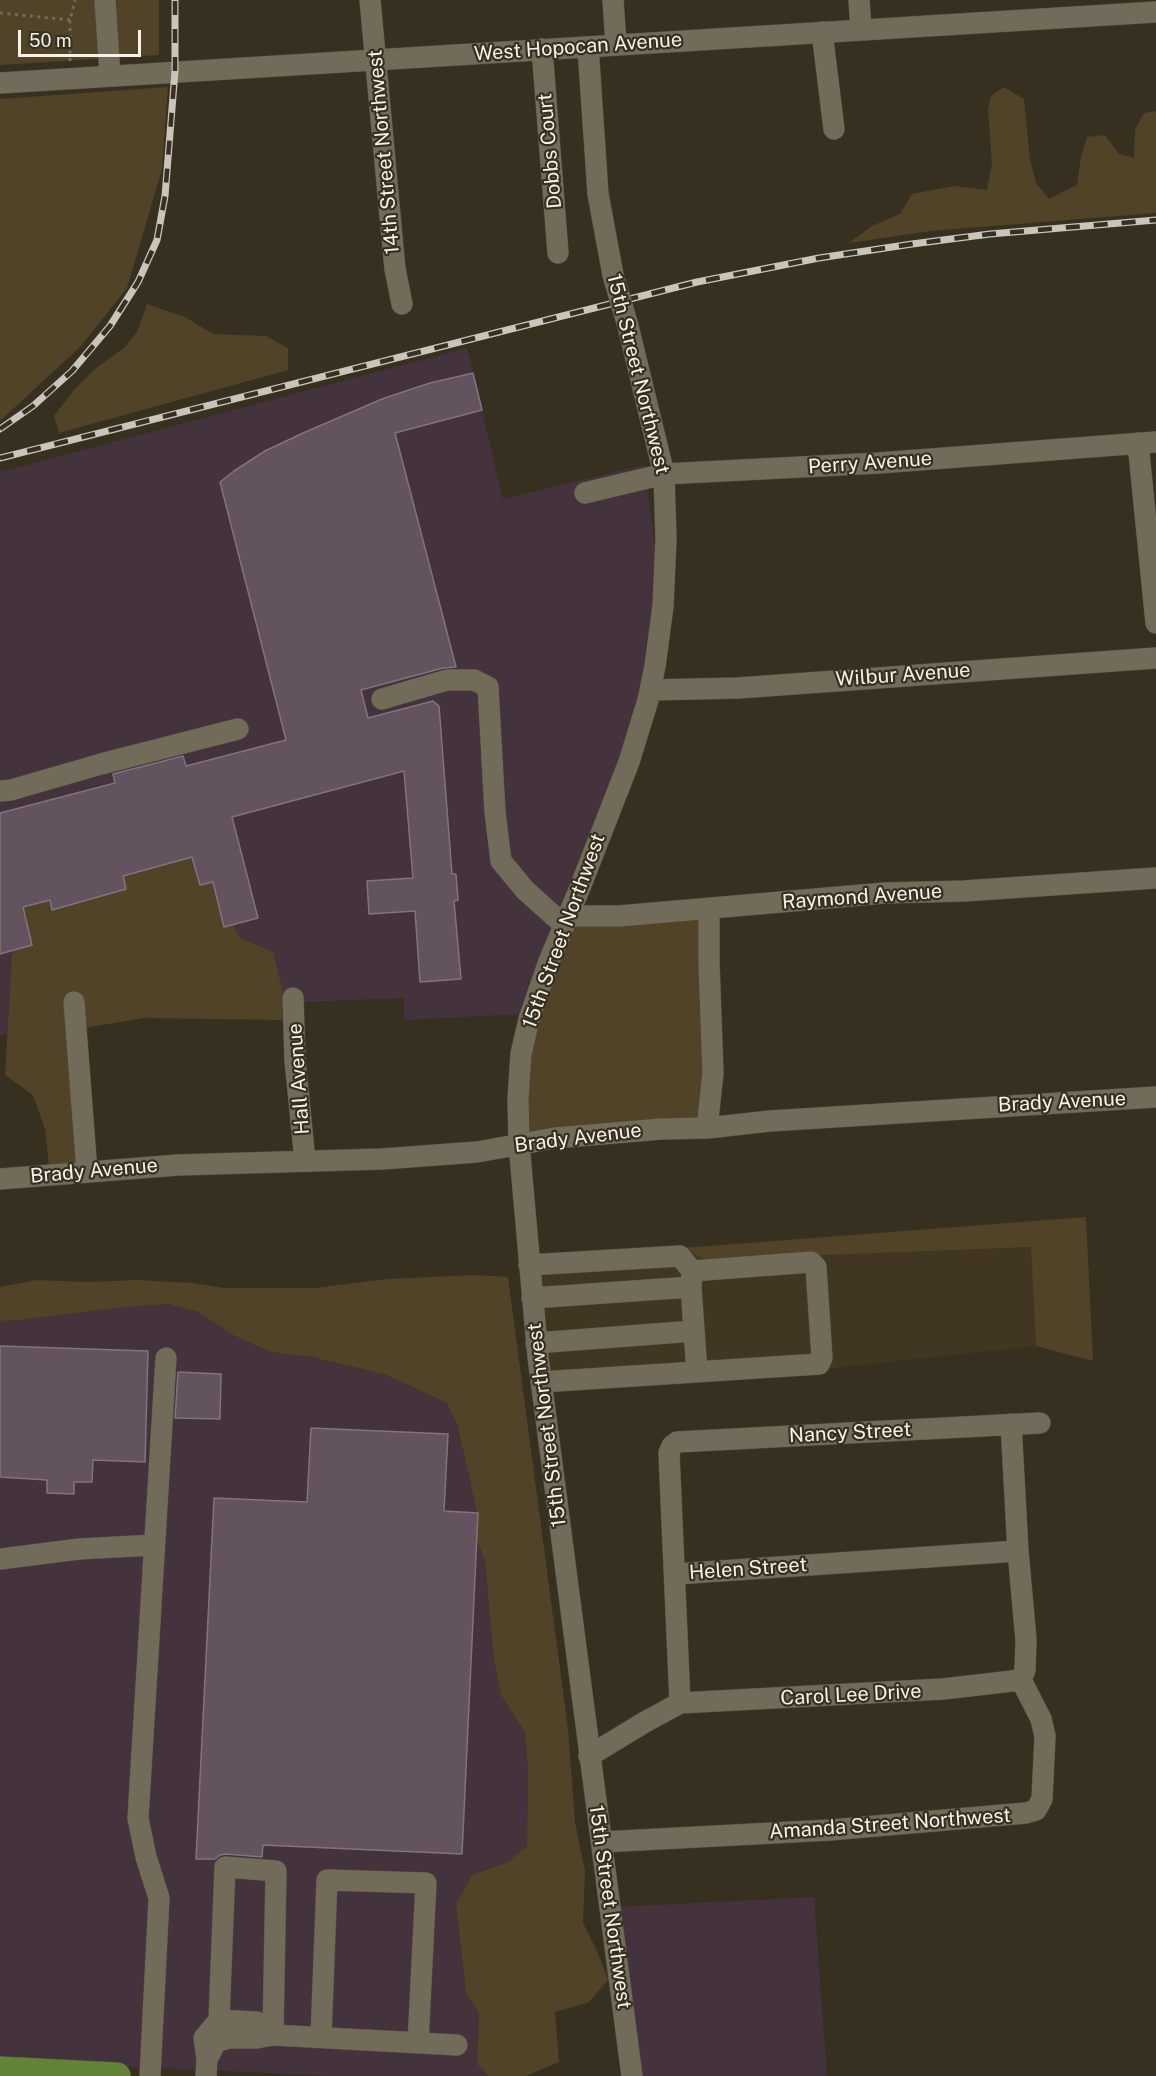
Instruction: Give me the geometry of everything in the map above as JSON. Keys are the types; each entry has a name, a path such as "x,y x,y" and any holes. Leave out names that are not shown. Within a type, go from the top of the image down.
{"main road":[{"path":"0,2070 117,2076"}],"street":[{"path":"105,0 110,75"},
{"name":"14th Street Northwest","path":"370,0 395,270 402,304"},
{"path":"613,0 616,44"},
{"path":"859,0 861,30"},
{"name":"West Hopocan Avenue","path":"0,83 861,30 1091,8 1156,12"},
{"path":"822,32 834,129"},
{"name":"15th Street Northwest","path":"588,47 598,194 613,275 664,474 666,539 663,606 650,690 629,762 549,960 529,1019 523,1045 518,1100 519,1144 536,1343 633,2076"},
{"name":"Dobbs Court","path":"542,49 558,254"},
{"path":"1147,442 1156,623"},
{"name":"Perry Avenue","path":"585,493 664,474 879,463 1147,442"},
{"name":"Wilbur Avenue","path":"650,690 738,688 1156,658"},
{"path":"382,699 447,680 474,680 488,687 495,812 501,861 525,890 566,921"},
{"path":"0,791 11,790 238,729"},
{"name":"Raymond Avenue","path":"566,921 885,893 964,891 1156,878"},
{"path":"707,1128 713,1073 709,908"},
{"name":"Hall Avenue","path":"293,998 295,1060 305,1161"},
{"path":"74,1002 87,1172"},
{"name":"Brady Avenue","path":"0,1179 178,1165 382,1160 477,1152 555,1138 661,1129 707,1128 770,1121 1156,1097"},
{"path":"529,1265 680,1256 691,1279 696,1372"},
{"path":"532,1298 810,1262 816,1267 822,1358 819,1364 541,1382"},
{"path":"536,1343 694,1331"},
{"path":"150,2076 159,1898 146,1857 138,1818 165,1358"},
{"name":"Nancy Street","path":"675,1574 669,1453 677,1442 1040,1423"},
{"path":"1011,1424 1018,1551 1026,1640 1025,1670 1021,1680"},
{"path":"0,1559 79,1549 154,1545"},
{"name":"Helen Street","path":"680,1703 675,1574 1018,1551"},
{"name":"Carol Lee Drive","path":"680,1703 943,1689 1021,1680"},
{"name":"Amanda Street Northwest","path":"602,1842 830,1830 1026,1813 1036,1810 1042,1799 1046,1736 1041,1719 1021,1680"},
{"path":"589,1756 680,1703"},
{"path":"206,2068 204,2038 219,2020 225,1867 276,1871 273,2035"},
{"path":"321,2037 327,1880 426,1883 418,2043"},
{"path":"219,2020 257,2022 273,2035"},
{"path":"206,2068 216,2042 230,2038 257,2038 273,2035 458,2045"}],"path":[{"path":"70,61 70,20 75,0"},
{"path":"0,13 70,20"}],"shaded area":[{"path":"0,0 159,0 159,55 0,65"},
{"path":"168,87 162,169 127,288 81,346 0,421 0,99"},
{"path":"1004,87 1024,99 1030,159 1036,183 1049,199 1077,185 1081,156 1087,137 1105,135 1119,154 1134,158 1135,130 1144,113 1156,111 1156,213 930,231 849,243 872,226 900,214 912,194 954,186 987,190 992,164 988,109 991,96"},
{"path":"147,304 185,317 213,334 266,336 288,348 288,370 59,433 54,416 74,390 96,368 125,347 137,332"},
{"path":"467,348 503,499 644,465 655,547 651,645 634,711 619,759 523,1014 404,1020 404,998 282,1003 282,989 257,945 240,938 224,927 213,883 200,885 123,876 126,889 52,910 23,907 32,945 12,951 7,1034 0,1035 0,472"},
{"path":"192,857 200,885 213,882 224,927 233,925 240,938 273,952 282,989 282,1020 145,1018 76,1029 87,1172 50,1175 45,1129 33,1095 5,1075 12,951 32,945 23,907 48,896 53,910 126,889 123,876"},
{"path":"705,915 703,1125 524,1137 527,1055 570,920"},
{"path":"1086,1217 1093,1361 1036,1346 1031,1247 706,1260 683,1248"},
{"path":"1032,1247 1036,1346 752,1377 550,1392 533,1254 683,1248 706,1260"},
{"path":"477,1275 508,1277 568,1729 575,1822 585,1871 583,1923 608,1980 589,2002 555,2012 559,2062 526,2076 489,2076 477,2064 479,2013 466,1993 456,1904 472,1875 508,1862 527,1846 528,1773 525,1732 501,1695 493,1653 485,1561 477,1540 478,1517 458,1427 447,1403 384,1374 311,1357 271,1352 235,1336 198,1312 169,1304 0,1321 0,1287 37,1280 87,1282 137,1280 192,1283 224,1288 314,1288 387,1279"},
{"path":"169,1304 198,1312 235,1336 271,1352 311,1357 384,1374 447,1403 458,1427 478,1517 477,1540 485,1561 493,1653 515,1713 525,1732 528,1773 527,1846 508,1862 472,1875 456,1904 466,1993 479,2013 477,2064 489,2076 335,2076 0,2061 0,1321"},
{"path":"814,1897 827,2076 637,2076 614,1907"}],"building":[{"path":"473,373 482,410 395,433 456,667 443,668 361,690 368,718 433,701 439,706 452,874 456,874 458,900 454,901 461,979 420,982 415,911 369,914 367,881 413,878 404,771 232,817 258,918 224,927 213,882 200,885 192,857 123,876 126,889 52,910 50,900 23,907 32,945 0,954 0,813 115,783 113,774 183,756 186,766 286,740 220,482 265,451 303,433 382,399 430,383"},
{"path":"0,1346 148,1351 145,1462 93,1460 92,1482 74,1482 74,1494 47,1493 47,1480 0,1477"},
{"path":"178,1372 221,1374 220,1419 175,1418"},
{"path":"311,1428 448,1434 444,1511 478,1513 462,1854 263,1845 262,1857 226,1854 215,1859 196,1859 214,1498 307,1502"}],"railway":[{"path":"0,429 33,406 72,371 110,326 138,282 157,240 165,196 175,71 175,0"},
{"path":"0,458 697,282 819,258 912,244 990,234 1156,220"}]}
